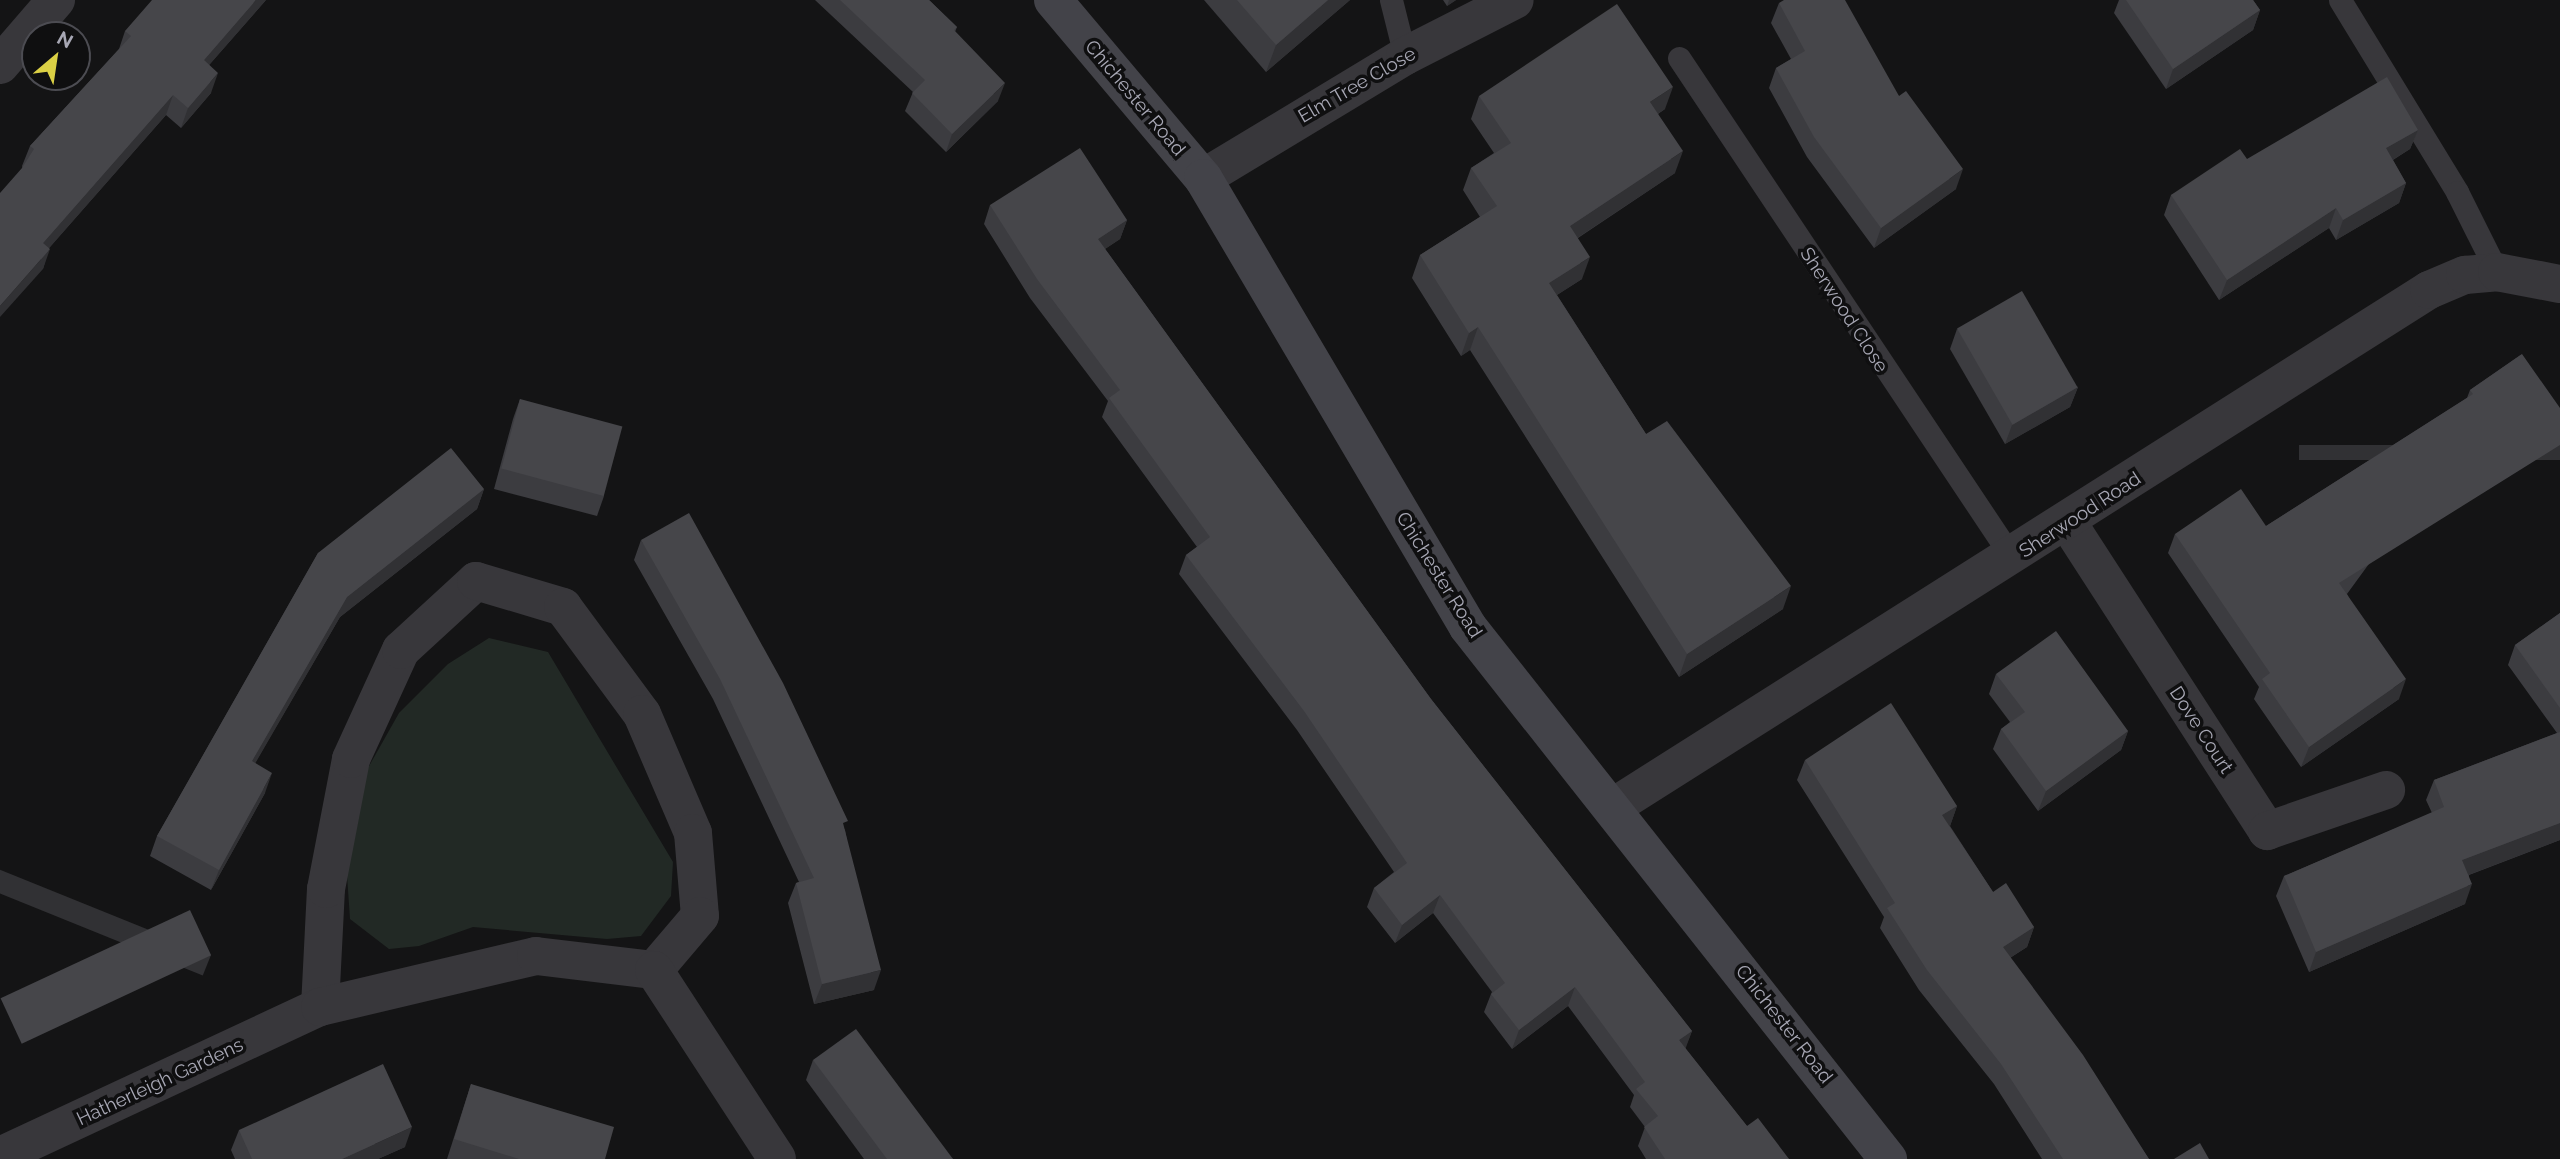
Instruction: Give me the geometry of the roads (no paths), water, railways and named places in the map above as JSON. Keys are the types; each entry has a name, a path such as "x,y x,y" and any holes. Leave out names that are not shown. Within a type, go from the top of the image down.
{"main road":[{"name":"Chichester Road","path":"1053,0 1203,178 1468,627 1888,1159"}],"street":[{"path":"0,65 56,0"},
{"name":"Elm Tree Close","path":"1203,178 1405,56 1515,0"},
{"name":"Sherwood Road","path":"1612,807 2013,559 2429,290 2465,275 2497,272 2560,284"},
{"name":"Dove Court","path":"2068,523 2267,831 2386,790"},
{"path":"320,1007 326,889 351,760 401,650 476,581 563,607 642,714 693,833 699,916 654,970 776,1159"},
{"name":"Hatherleigh Gardens","path":"0,1156 320,1007 536,956 654,970"}],"lane":[{"path":"1391,0 1405,56"},
{"path":"2340,0 2457,192 2497,272"},
{"name":"Sherwood Close","path":"1679,58 2013,559"}]}
